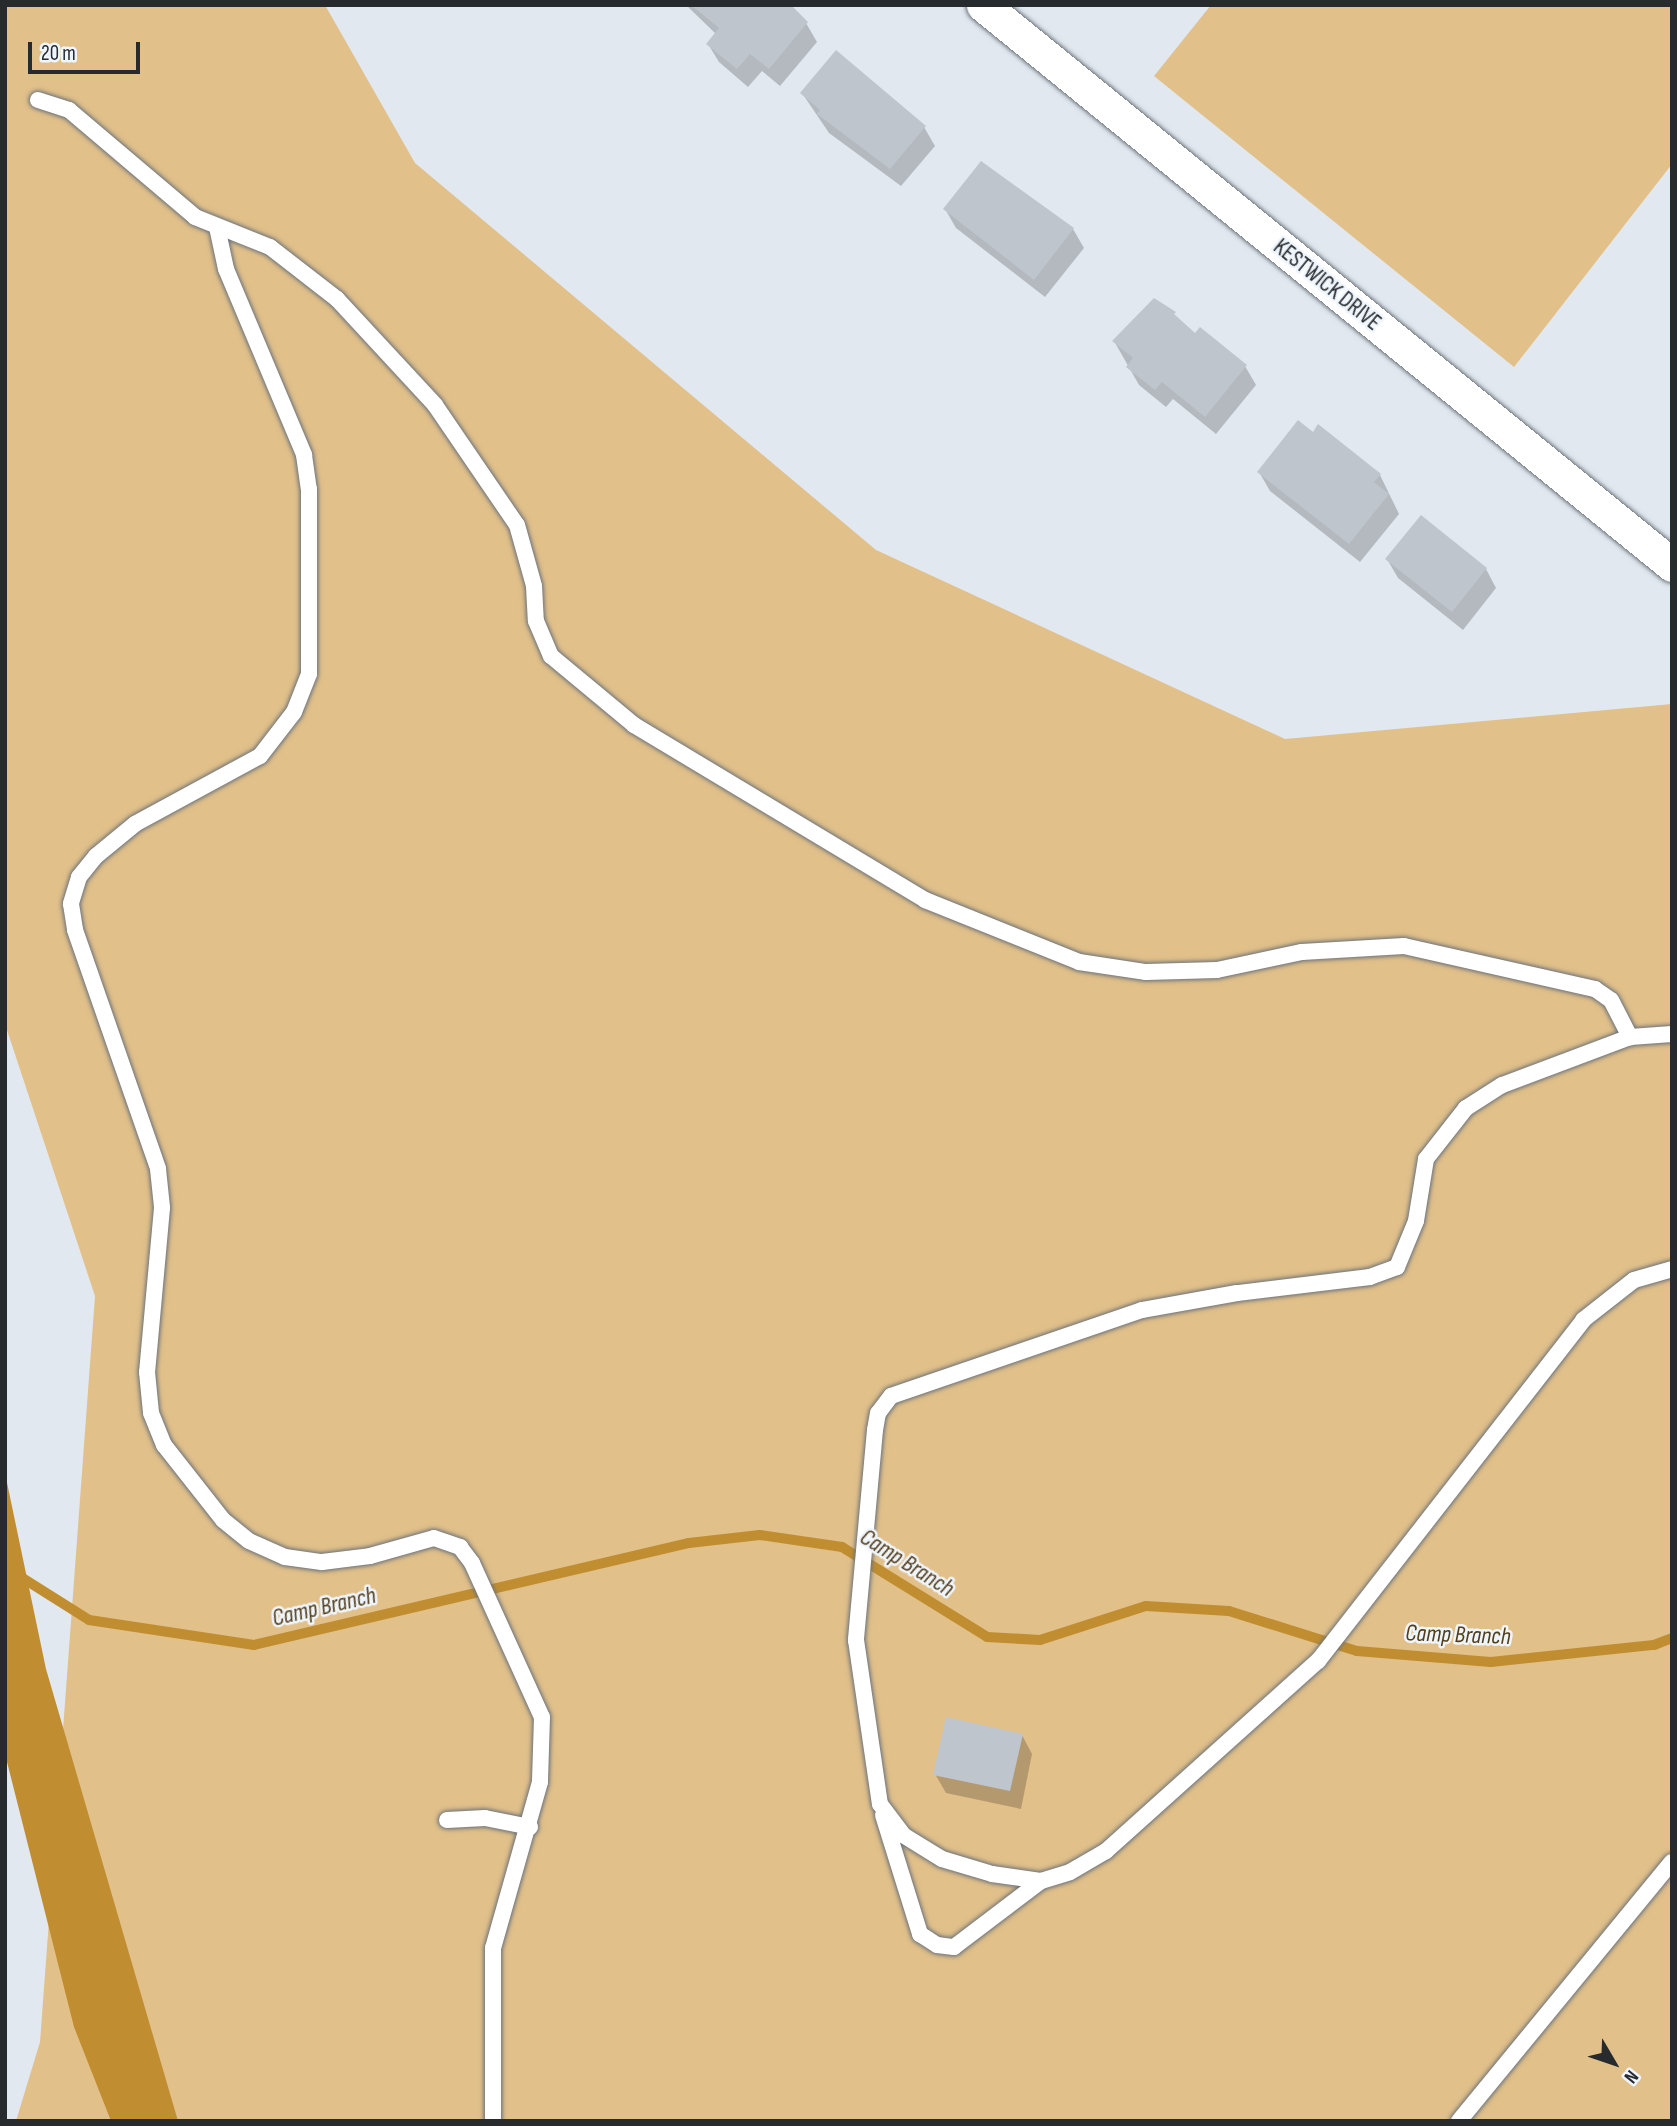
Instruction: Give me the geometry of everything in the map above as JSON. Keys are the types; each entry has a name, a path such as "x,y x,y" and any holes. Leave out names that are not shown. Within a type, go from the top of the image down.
{"street":[{"name":"KESTWICK DRIVE","path":"983,5 1672,565"}],"lane":[{"path":"38,100 69,110 195,218 270,247 337,299 435,405 517,525 534,586 536,621 551,656 634,725 925,900 1079,962 1146,972 1217,970 1303,952 1404,946 1595,989 1611,1000 1630,1037"},
{"path":"217,227 236,293 304,455 309,489 312,633 309,674 294,712 260,756 135,824 96,856 72,892 75,930 158,1169 162,1208 147,1372 151,1413 164,1445 184,1474 223,1520 249,1541 285,1557 322,1562 370,1556 434,1538 460,1547 472,1563 542,1717 540,1782 530,1827 492,1948 493,2121"},
{"path":"1672,1034 1630,1037 1502,1085 1466,1108 1426,1159 1416,1221 1397,1267 1370,1277 1237,1293 1142,1310 891,1396 878,1413 875,1430 856,1640 880,1804 920,1934 937,1945 954,1947 1041,1881 1070,1872 1106,1851 1318,1661 1583,1320 1634,1280 1672,1269"},
{"path":"880,1804 903,1835 942,1859 992,1874 1041,1881"},
{"path":"447,1820 485,1818 530,1827"},
{"path":"1459,2121 1672,1862"}],"shaded area":[{"path":"5,5 325,5 415,163 876,550 1285,739 1672,704 1672,2121 16,2121 40,2042 95,1296 5,1024"},
{"path":"1211,5 1672,5 1672,164 1514,367 1154,76"},
{"path":"5,1473 46,1669 178,2121 111,2121 74,2027 5,1754"}],"building":[{"path":"691,5 791,5 808,22 769,69 750,54 737,69 706,44 719,28"},
{"path":"836,50 926,126 890,169 817,114 820,110 800,93"},
{"path":"981,161 1074,228 1034,280 943,209"},
{"path":"1154,298 1176,312 1174,314 1195,333 1200,327 1247,365 1205,417 1162,382 1155,390 1126,367 1133,358 1112,341"},
{"path":"1298,420 1313,432 1318,424 1381,474 1374,482 1389,494 1349,544 1257,472"},
{"path":"1421,515 1487,568 1452,612 1385,559"},
{"path":"946,1717 1023,1734 1010,1791 933,1775"}],"waterway":[{"name":"Camp Branch","path":"5,1567 89,1620 254,1645 689,1543 760,1535 842,1547 987,1637 1040,1640 1146,1606 1229,1611 1357,1651 1491,1662 1654,1645 1672,1638"}]}
